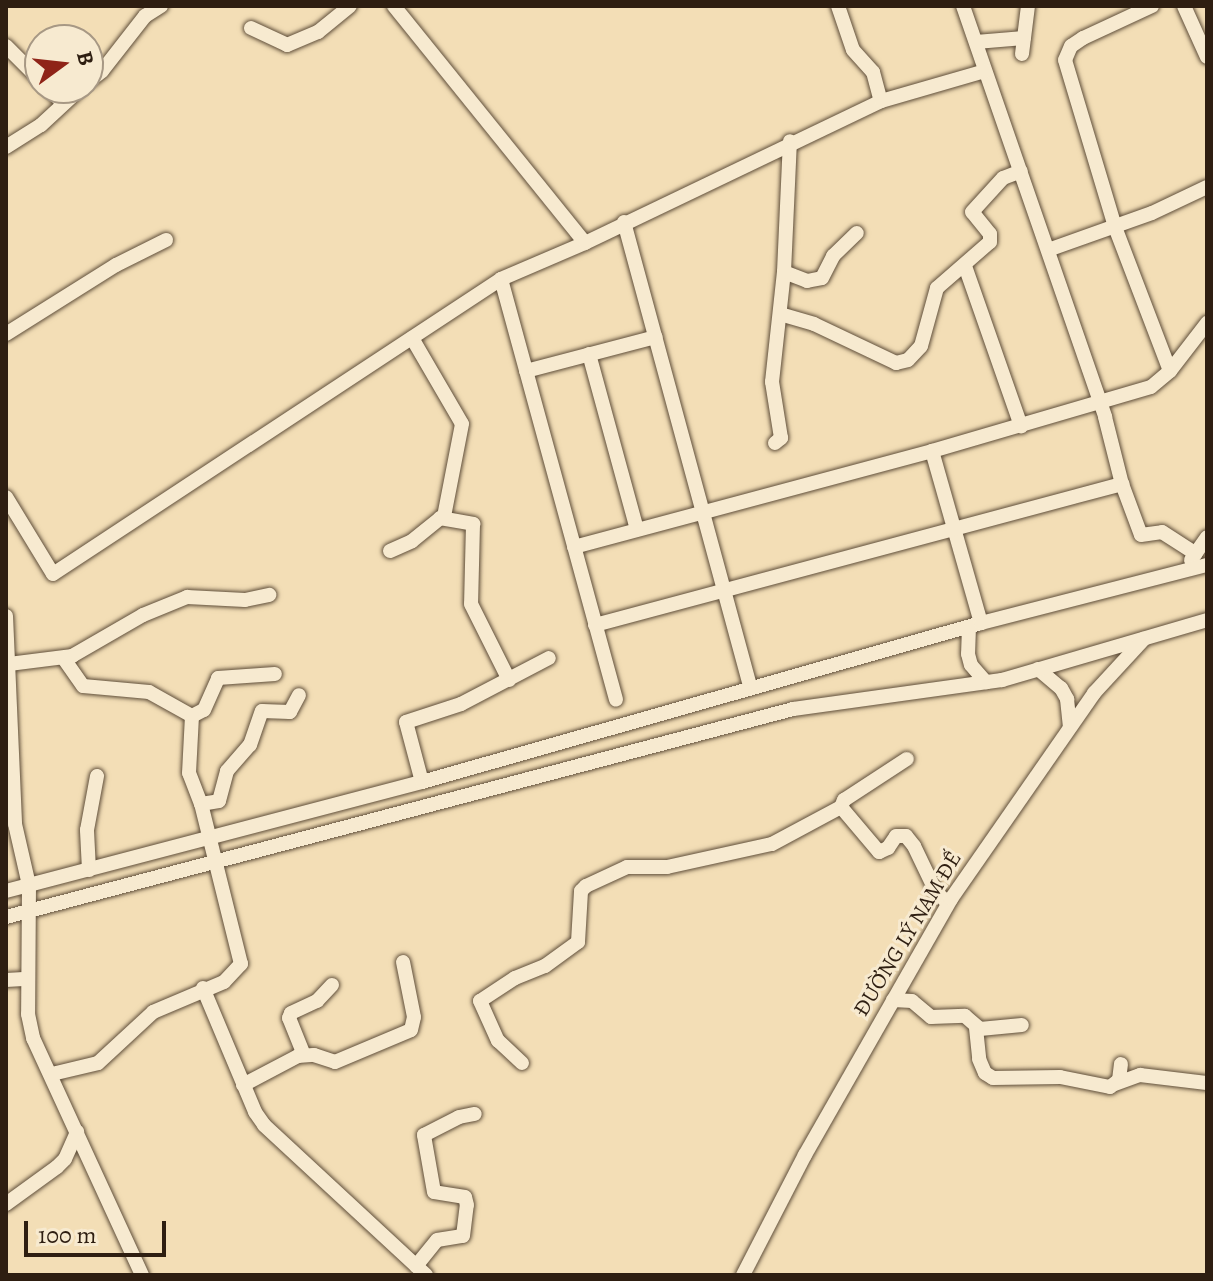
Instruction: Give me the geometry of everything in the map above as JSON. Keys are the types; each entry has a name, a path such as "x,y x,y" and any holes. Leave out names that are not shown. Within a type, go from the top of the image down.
{"street":[{"path":"104,68 145,16 161,6"},
{"path":"251,28 287,45 318,32 350,6"},
{"path":"394,6 585,243"},
{"path":"838,6 853,50 873,72 881,101"},
{"path":"963,6 1101,404 1122,484 1141,535 1162,532 1202,559"},
{"path":"1022,54 1028,6"},
{"path":"1152,6 1083,38 1071,46 1065,60 1115,227 1170,371"},
{"path":"1184,6 1207,57"},
{"path":"976,42 1024,38"},
{"path":"6,46 24,64"},
{"path":"6,497 53,574 501,279 585,243 790,141 881,101 985,71"},
{"path":"6,147 41,125 62,104"},
{"path":"775,443 781,438 772,382 784,272 790,141"},
{"path":"780,314 814,324 896,363 908,360 921,346 937,288 947,275 982,252 991,238 972,212 1003,178 1021,171"},
{"path":"1048,250 1115,227 1207,187"},
{"path":"624,222 751,688"},
{"path":"784,272 807,281 822,278 833,256 857,233"},
{"path":"6,334 116,265 166,240"},
{"path":"965,266 1021,426"},
{"path":"501,279 616,700"},
{"path":"574,547 932,451 1151,387 1170,371 1207,323"},
{"path":"526,371 656,337"},
{"path":"390,551 412,541 444,517 462,424 412,338"},
{"path":"589,354 637,530"},
{"path":"932,451 975,625 968,654 971,665 986,682"},
{"path":"595,625 1122,484"},
{"path":"444,517 473,524 471,604 509,680"},
{"path":"6,891 422,782 975,625 1182,571 1202,559 1207,537"},
{"path":"9,664 64,659 143,615 187,597 245,600 269,595"},
{"path":"6,616 15,824 29,885 28,979 33,1038 142,1275"},
{"path":"6,917 793,709 986,682 1207,620"},
{"name":"ĐƯỜNG LÝ NAM ĐẾ","path":"743,1275 798,1167 948,903 1094,693 1144,638"},
{"path":"422,782 406,722 461,704 470,696 509,680 549,658"},
{"path":"64,659 83,686 149,692 192,716"},
{"path":"1038,669 1061,688 1067,699 1070,727"},
{"path":"192,716 204,710 218,678 275,674"},
{"path":"201,804 219,801 227,771 250,745 262,711 290,712 299,695"},
{"path":"52,1074 98,1063 153,1012 203,988 224,982 241,964 201,804 189,773 192,716"},
{"path":"624,724 630,750"},
{"path":"522,1063 498,1041 480,1001 515,978 545,966 578,942 581,891 586,886 627,867 667,867 772,844 841,807 844,800 907,759"},
{"path":"89,870 87,830 97,776"},
{"path":"841,807 879,852 888,848 896,836 906,836 936,892 948,903"},
{"path":"243,1085 304,1055 335,1062 412,1028 414,1017 403,962"},
{"path":"6,980 28,979"},
{"path":"304,1055 289,1018 291,1013 317,1001 332,985"},
{"path":"203,988 255,1112 270,1132 421,1270 437,1240 463,1236 467,1205 465,1197 434,1192 424,1135 459,1117 475,1114"},
{"path":"893,1000 912,1001 931,1017 965,1016 976,1028 979,1059 985,1073 993,1078 1060,1077 1098,1086 1140,1075 1207,1083"},
{"path":"976,1028 1022,1025"},
{"path":"1115,1084 1121,1064"},
{"path":"6,1204 65,1159 77,1132"}]}
